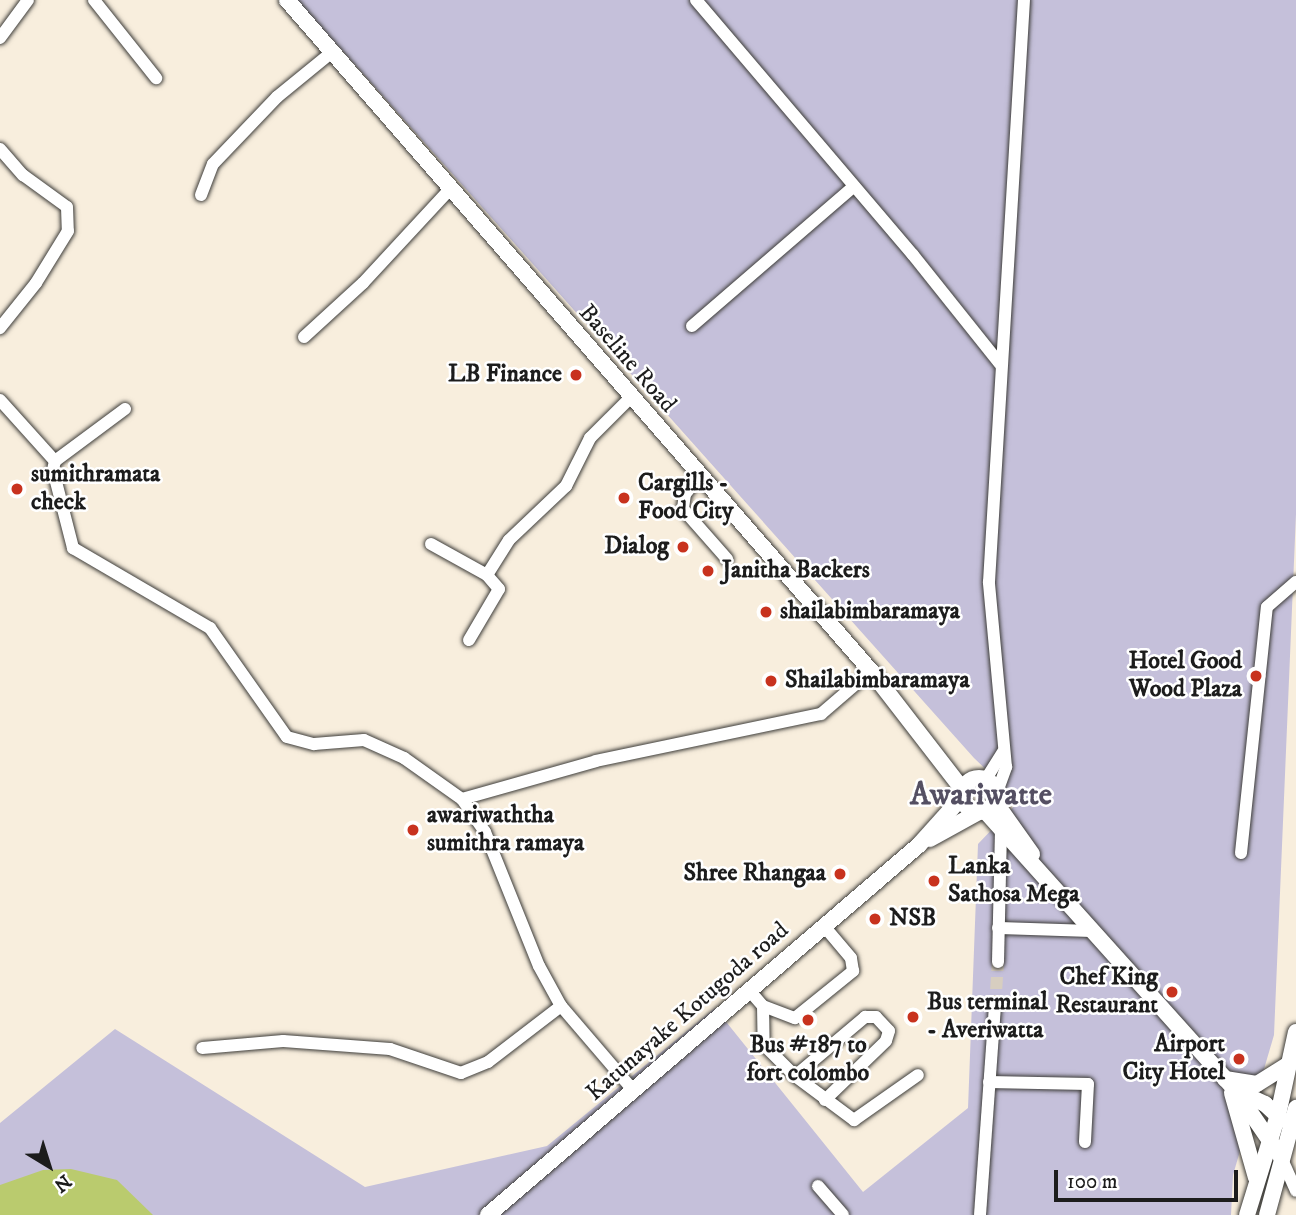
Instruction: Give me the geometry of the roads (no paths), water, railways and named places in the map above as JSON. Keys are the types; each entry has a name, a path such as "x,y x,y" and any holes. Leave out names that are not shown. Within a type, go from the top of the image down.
{"main road":[{"name":"Baseline Road","path":"287,0 630,398 872,671 934,748 972,786"},
{"path":"972,786 968,807 989,805"},
{"path":"972,786 1048,880"},
{"name":"Katunayake Kotugoda road","path":"488,1215 919,845 972,786"},
{"path":"989,805 1001,832 1048,880 1230,1084 1282,1157"},
{"name":"Katunayake Kotugoda road","path":"919,845 989,805"},
{"path":"1247,1215 1256,1178 1278,1115 1296,1032"},
{"path":"1230,1084 1257,1084 1290,1063"},
{"path":"1230,1084 1278,1115 1293,1135"},
{"path":"1230,1084 1256,1178"},
{"path":"1267,1215 1282,1157 1293,1135 1296,1108"}],"street":[{"path":"0,38 28,0"},
{"path":"94,0 156,78"},
{"path":"696,0 1000,364"},
{"path":"989,805 1006,776 989,582 1000,364 1024,0"},
{"path":"201,195 213,164 276,97 332,52"},
{"path":"0,149 23,175 67,207 68,231 52,261 0,328"},
{"path":"692,326 854,186"},
{"path":"304,337 363,283 450,189"},
{"path":"487,575 509,540 566,486 590,438 630,398"},
{"path":"0,400 55,461"},
{"path":"125,409 55,461 52,470 73,548 211,628 287,737 314,744 364,740 404,758 461,799 485,832 539,966 561,1006 633,1090"},
{"path":"699,477 685,494 683,509 727,559"},
{"path":"431,544 487,575 499,589 469,640"},
{"path":"1241,853 1267,607 1296,582"},
{"path":"461,799 596,761 821,714 872,671"},
{"path":"972,786 1003,752"},
{"path":"998,962 1001,832"},
{"path":"749,990 763,1006 795,1018 853,971 851,958 823,925"},
{"path":"999,928 1093,931"},
{"path":"202,1048 282,1041 390,1049 461,1073 488,1062 561,1006"},
{"path":"763,1006 764,1045 795,1076 854,1120 862,1118 918,1075"},
{"path":"979,1215 995,1007"},
{"path":"795,1076 865,1017 876,1017 889,1031 886,1041 825,1100"},
{"path":"989,1082 1088,1084 1085,1142"},
{"path":"1282,1157 1296,1191"},
{"path":"818,1186 843,1215"}],"tunnel":[{"path":"995,1007 998,962"}],"place":[{"name":"LB Finance","path":"576,375"},
{"name":"sumithramata check","path":"17,489"},
{"name":"Cargills - Food City","path":"624,498"},
{"name":"Dialog","path":"683,547"},
{"name":"Janitha Backers","path":"708,571"},
{"name":"shailabimbaramaya","path":"766,612"},
{"name":"Hotel Good Wood Plaza","path":"1256,676"},
{"name":"Shailabimbaramaya","path":"771,681"},
{"name":"awariwaththa sumithra ramaya","path":"413,830"},
{"name":"Shree Rhangaa","path":"840,874"},
{"name":"Lanka Sathosa Mega","path":"934,881"},
{"name":"NSB","path":"875,919"},
{"name":"Chef King Restaurant","path":"1172,992"},
{"name":"Bus terminal - Averiwatta","path":"913,1017"},
{"name":"Bus #187 to fort colombo","path":"808,1020"},
{"name":"Airport City Hotel","path":"1239,1059"}],"district":[{"name":"Awariwatte","path":"981,795"}]}
